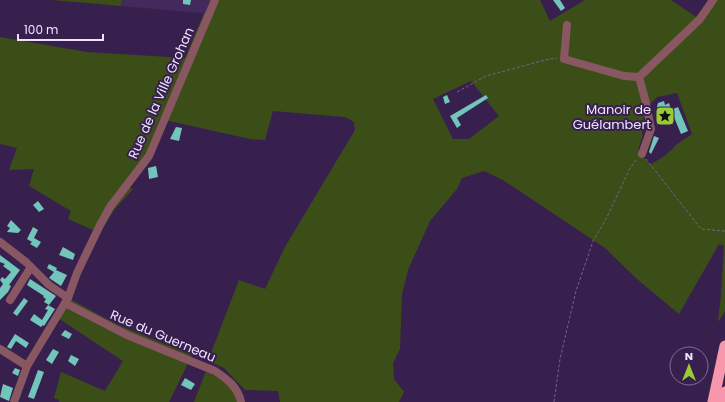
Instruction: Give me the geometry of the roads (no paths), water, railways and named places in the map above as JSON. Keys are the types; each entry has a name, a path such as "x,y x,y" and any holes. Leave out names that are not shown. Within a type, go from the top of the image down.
{"highway":[{"path":"713,402 725,346"},
{"path":"723,402 725,392"}],"street":[{"name":"Rue de la Ville Grohan","path":"14,402 27,366 66,301 77,273 100,225 110,208 149,156 215,0"},
{"path":"567,25 564,59 624,76 639,77 700,19 713,0"},
{"path":"639,77 651,129 642,154"},
{"name":"Rue du Guerneau","path":"0,242 31,267 66,301 127,334 215,371 227,379 238,391 241,402"},
{"path":"10,300 31,267"},
{"path":"0,348 27,366"}],"place":[{"name":"Manoir de Guélambert","path":"665,116"}]}
